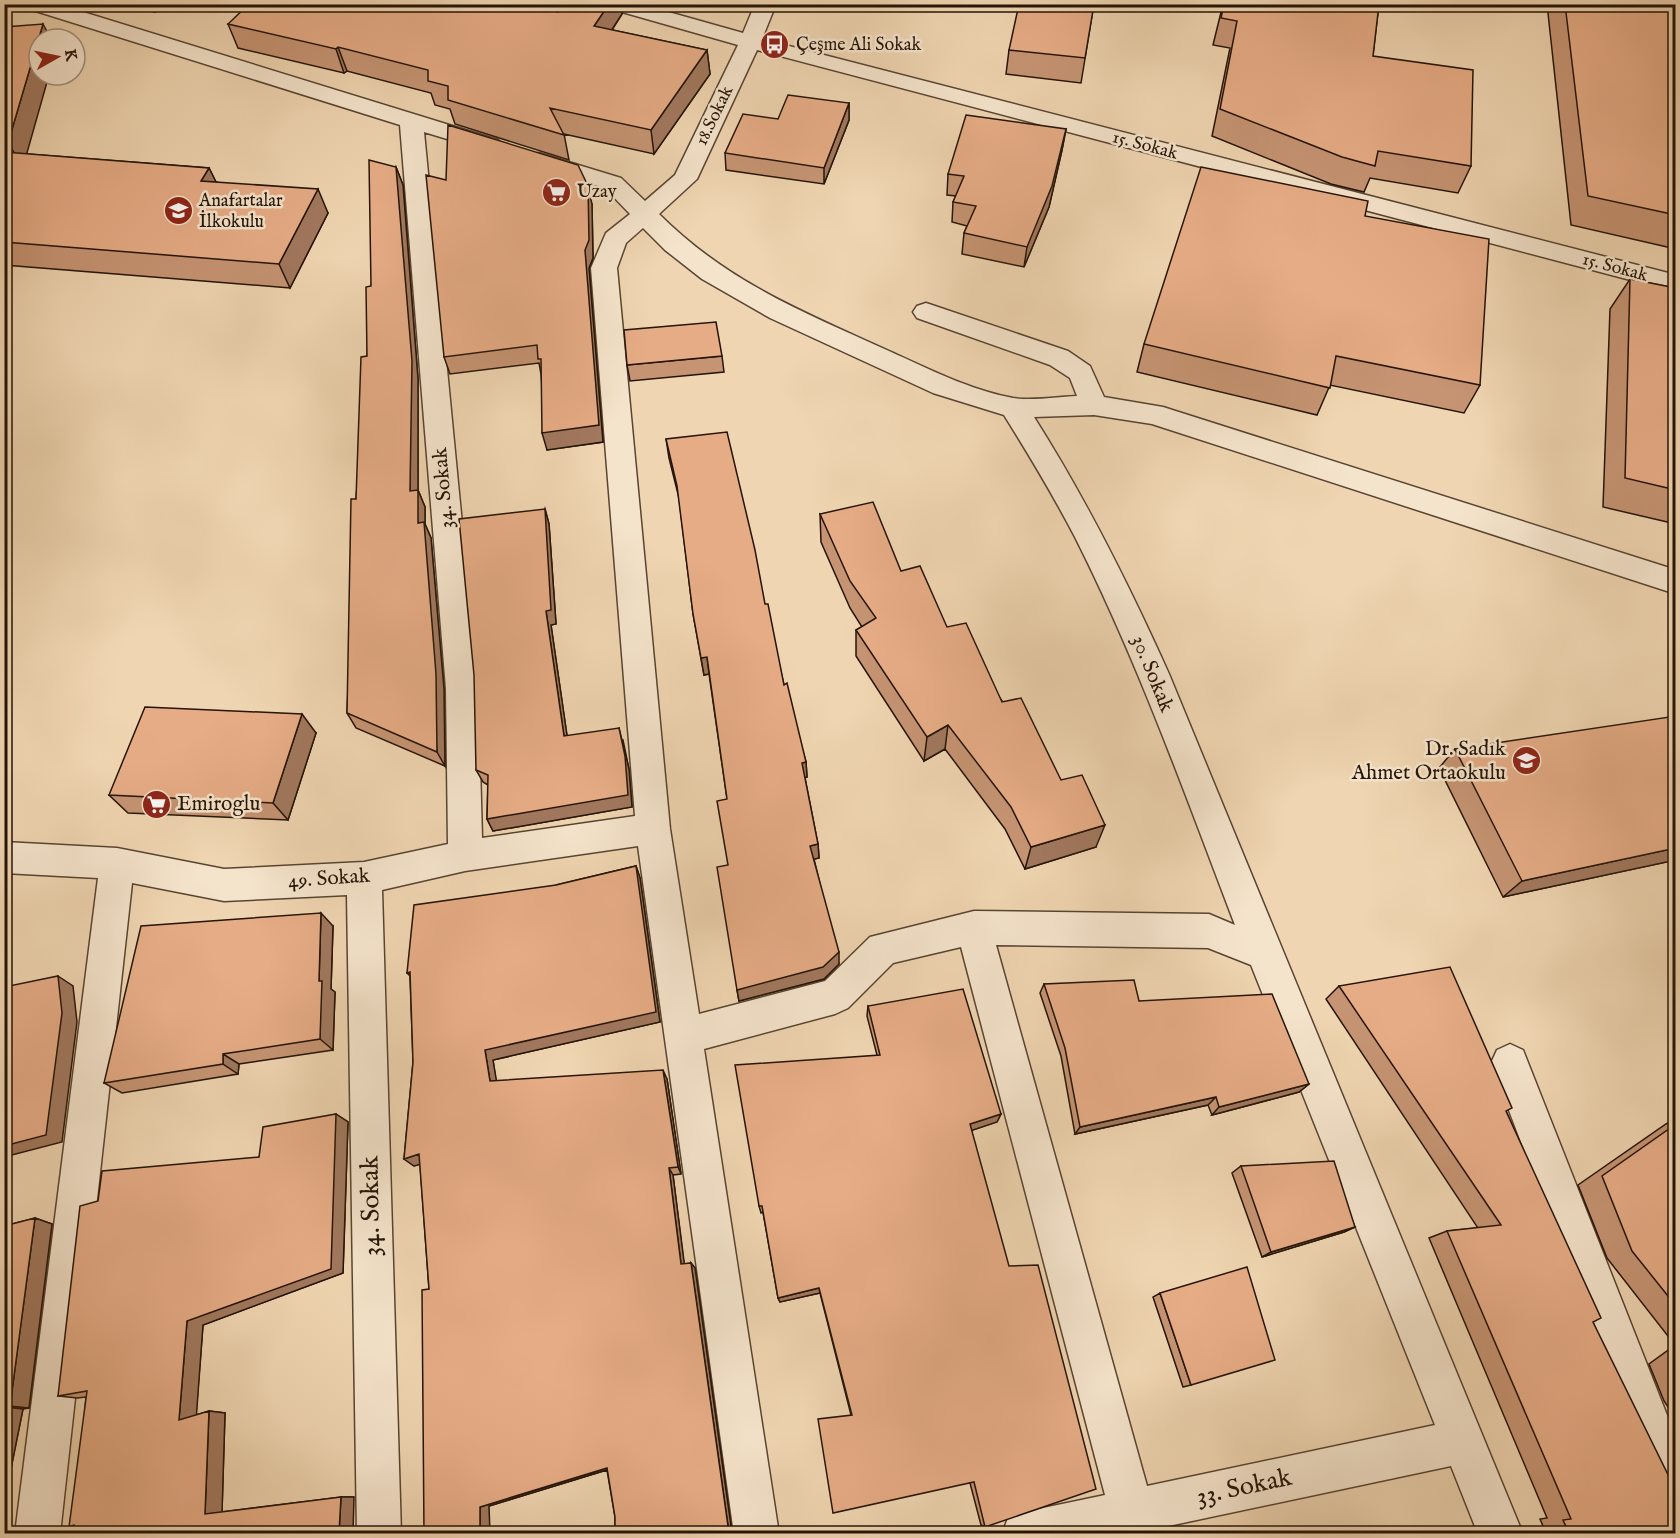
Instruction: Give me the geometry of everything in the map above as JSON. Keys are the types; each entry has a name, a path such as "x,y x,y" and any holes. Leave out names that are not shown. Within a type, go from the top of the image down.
{"street":[{"path":"33,4 613,183 674,244 711,273 779,312 943,387 1014,408 1094,405 1153,414 1676,582"},
{"name":"15. Sokak","path":"615,4 750,42 1676,284"},
{"name":"18.Sokak","path":"757,1533 652,830 603,268 615,239 685,179 766,4"},
{"name":"34. Sokak","path":"411,120 462,688 465,856"},
{"path":"926,312 1059,358 1081,373 1094,405"},
{"name":"30. Sokak","path":"1014,408 1045,455 1135,630 1501,1533"},
{"name":"49. Sokak","path":"4,857 117,864 224,885 364,878 465,856 652,830"},
{"path":"37,1533 98,1046 117,864"},
{"name":"34. Sokak","path":"364,878 379,1533"},
{"path":"974,928 1135,1522"},
{"path":"683,1036 835,996 883,949 974,928 1209,931 1264,953"},
{"path":"1510,1063 1661,1457 1676,1481"},
{"name":"33. Sokak","path":"1024,1533 1135,1522 1465,1442"}],"building":[{"path":"249,4 526,4 558,12 563,4 609,4 594,26 707,50 651,130 550,108 564,135 448,100 448,86 428,81 428,70 338,47 336,49 228,24"},
{"path":"1019,4 1094,4 1085,58 1009,50"},
{"path":"1224,4 1379,4 1373,56 1473,70 1471,166 1378,151 1375,166 1342,157 1220,109 1237,21 1221,18"},
{"path":"1565,4 1676,4 1676,215 1588,196"},
{"path":"43,24 42,27 27,27 27,78 8,143 4,143 4,27"},
{"path":"788,95 849,103 824,168 725,153 743,114 778,119"},
{"path":"966,115 1066,129 1052,186 1027,247 964,233 976,206 953,202 964,176 948,174"},
{"path":"448,125 578,165 588,186 589,240 585,250 599,425 542,433 541,359 538,359 537,345 444,357 426,175 446,180"},
{"path":"4,152 209,168 201,181 318,189 279,264 4,242"},
{"path":"369,160 396,167 412,361 410,491 418,490 418,523 424,522 436,674 437,752 347,713 351,499 356,499 361,357 367,356 366,287 371,286"},
{"path":"1201,167 1368,201 1365,216 1489,239 1480,385 1336,356 1330,388 1144,344"},
{"path":"1630,279 1676,288 1676,490 1625,478"},
{"path":"716,322 722,356 627,365 624,330"},
{"path":"727,432 755,550 765,604 768,604 784,685 787,683 806,762 802,763 818,844 810,846 839,952 823,967 737,990 717,867 728,865 717,801 727,799 707,657 701,658 693,614 677,486 666,439"},
{"path":"873,502 901,571 920,566 947,627 966,623 1002,702 1021,698 1061,780 1082,775 1105,825 1031,847 1011,807 948,725 927,737 856,630 876,618 850,581 820,514"},
{"path":"545,509 551,610 546,611 564,736 619,728 625,756 628,795 487,819 488,775 476,770 474,675 459,519"},
{"path":"145,707 302,714 273,803 109,795"},
{"path":"1676,716 1676,848 1522,881 1455,749"},
{"path":"636,866 656,1012 485,1050 490,1081 663,1070 678,1167 669,1168 681,1264 691,1263 729,1533 615,1533 615,1517 607,1468 480,1507 480,1533 424,1533 422,1290 429,1289 419,1154 404,1159 413,1062 410,972 407,973 414,905 556,885"},
{"path":"321,913 320,1039 223,1054 223,1064 104,1083 141,926"},
{"path":"1450,967 1512,1108 1506,1111 1601,1318 1593,1322 1676,1491 1676,1533 1569,1533 1563,1520 1571,1519 1447,1231 1501,1225 1339,986"},
{"path":"58,976 62,1013 46,1135 4,1146 4,987"},
{"path":"1134,980 1139,1001 1272,994 1309,1084 1219,1107 1216,1097 1080,1127 1065,1048 1044,984"},
{"path":"963,989 1001,1114 970,1124 1009,1266 1038,1265 1096,1489 985,1527 974,1482 833,1513 818,1419 852,1415 819,1288 778,1298 762,1206 759,1206 735,1065 880,1055 868,1006"},
{"path":"336,1114 331,1269 187,1321 179,1420 209,1411 205,1514 341,1497 339,1533 74,1533 74,1525 69,1527 87,1391 58,1396 80,1206 98,1201 102,1171 259,1157 263,1127"},
{"path":"1676,1124 1676,1306 1632,1251 1602,1176"},
{"path":"1334,1161 1355,1227 1271,1252 1241,1166"},
{"path":"35,1218 10,1406 4,1407 4,1226"},
{"path":"1247,1267 1275,1360 1191,1385 1160,1293"}],"place":[{"name":"Çeşme Ali Sokak","path":"775,45"},
{"name":"Uzay","path":"556,192"},
{"name":"Anafartalar İlkokulu","path":"178,211"},
{"name":"Dr. Sadık Ahmet Ortaokulu","path":"1527,761"},
{"name":"Emiroglu","path":"156,804"}]}
